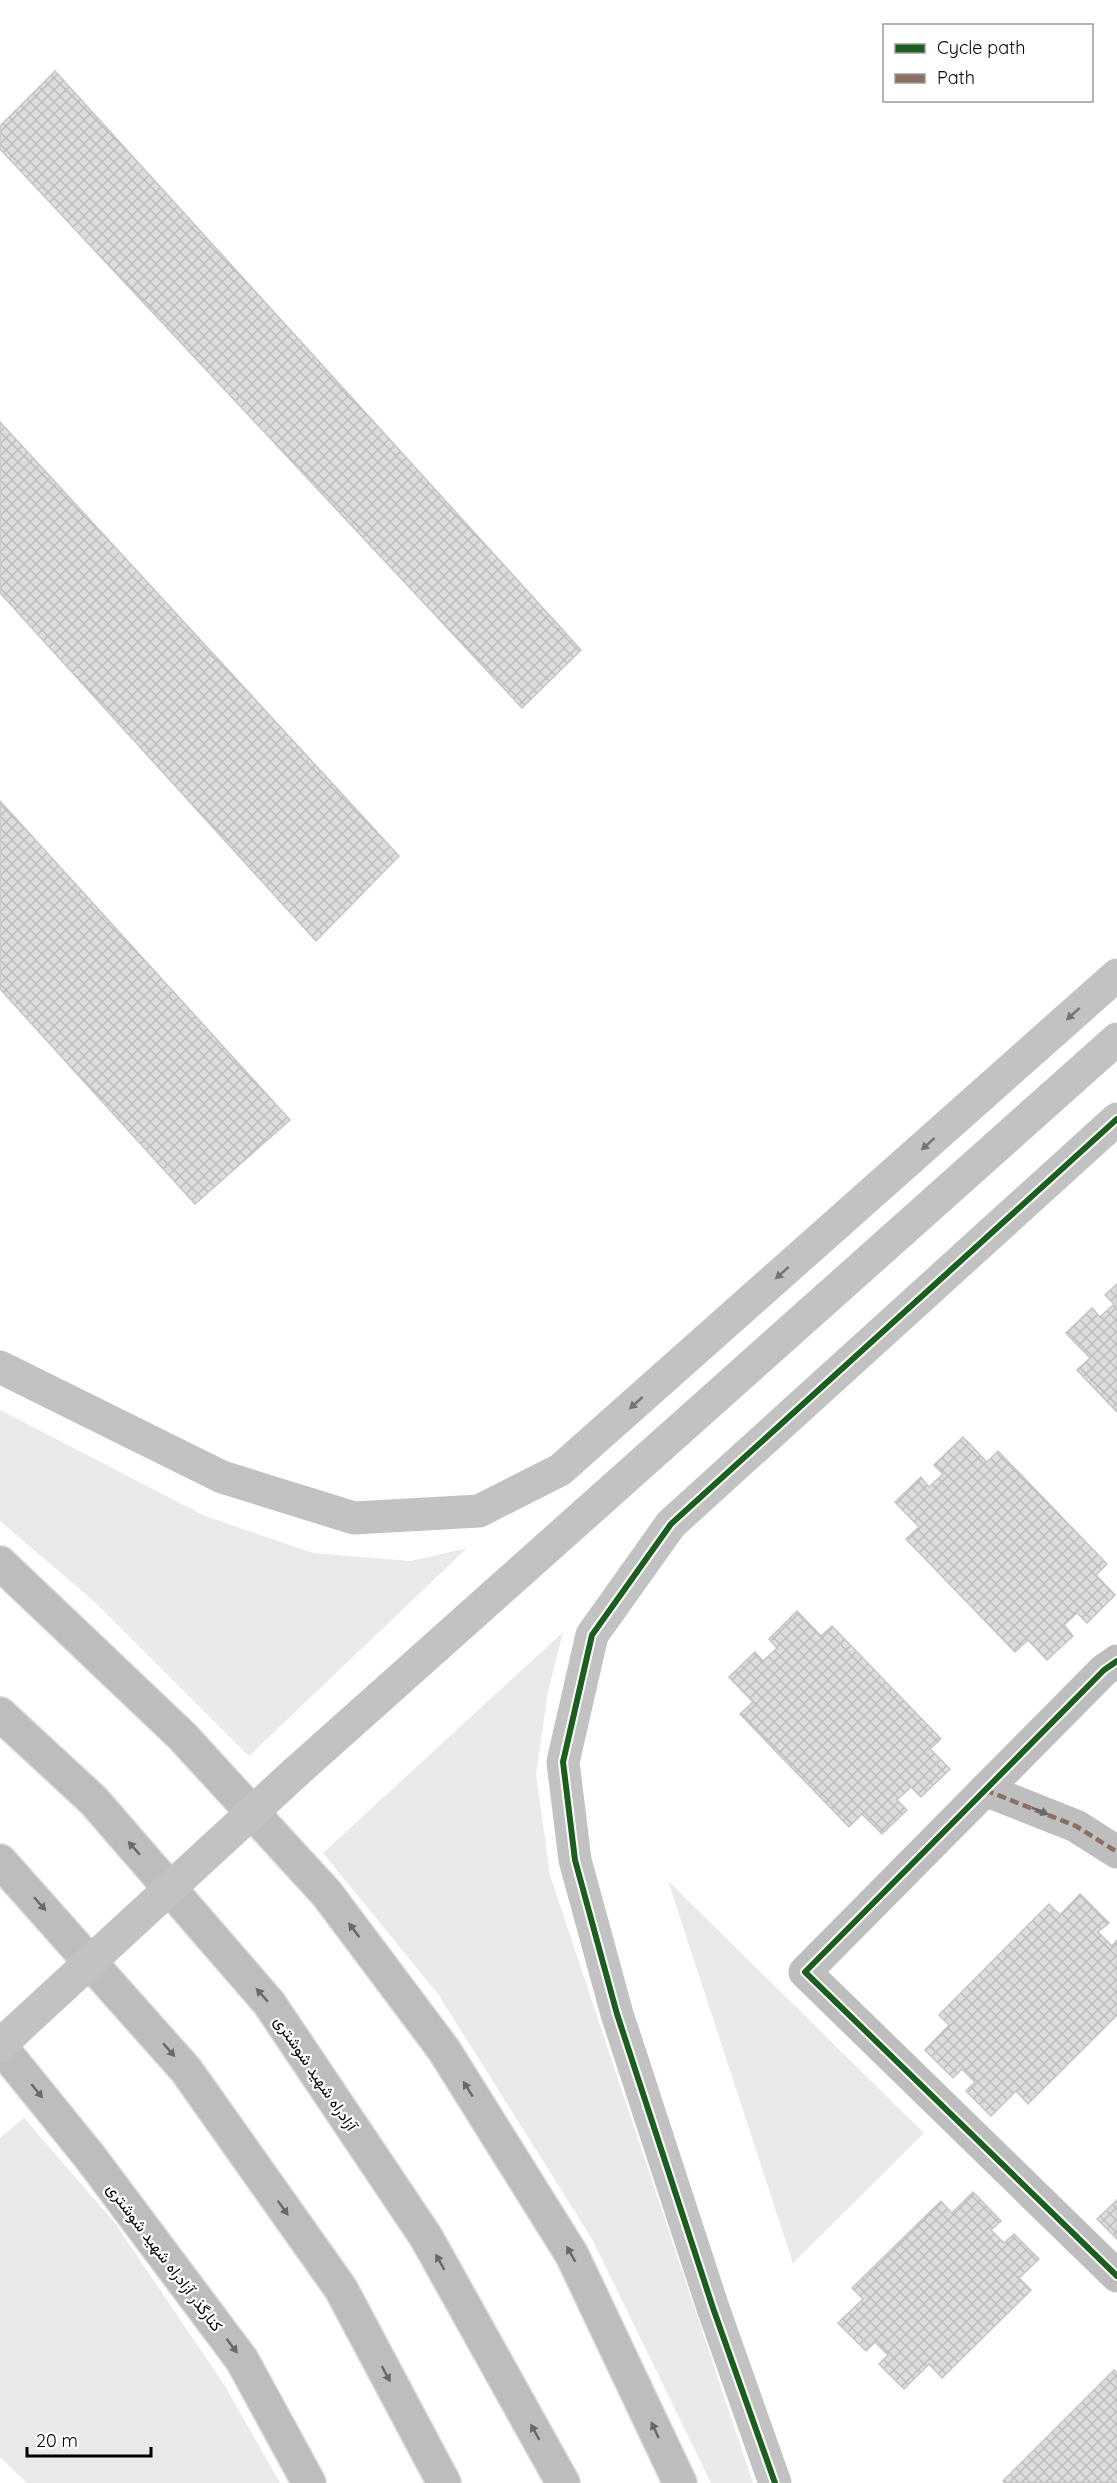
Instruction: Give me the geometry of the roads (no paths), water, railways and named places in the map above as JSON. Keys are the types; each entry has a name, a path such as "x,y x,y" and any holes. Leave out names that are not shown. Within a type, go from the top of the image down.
{"highway":[{"path":"0,1563 182,1736 319,1885 444,2050 572,2255 680,2483"},
{"name":"آزادراه شهید شوشتری","path":"0,1714 93,1801 268,2003 426,2237 563,2483"},
{"path":"0,1862 193,2080 341,2289 444,2483"},
{"name":"کنارگذر آزادراه شهید شوشتری","path":"0,2046 90,2157 242,2360 309,2483"}],"street":[{"path":"0,1366 222,1478 343,1515 354,1518 479,1511 560,1470 1117,975"},
{"path":"0,2046 296,1772 1117,1039"},
{"path":"775,2483 713,2308 616,2014 575,1860 563,1762 592,1635 671,1524 1117,1119"},
{"path":"1117,1661 1104,1670 806,1972 1117,2276"},
{"path":"985,1790 1076,1826 1117,1852"}]}
